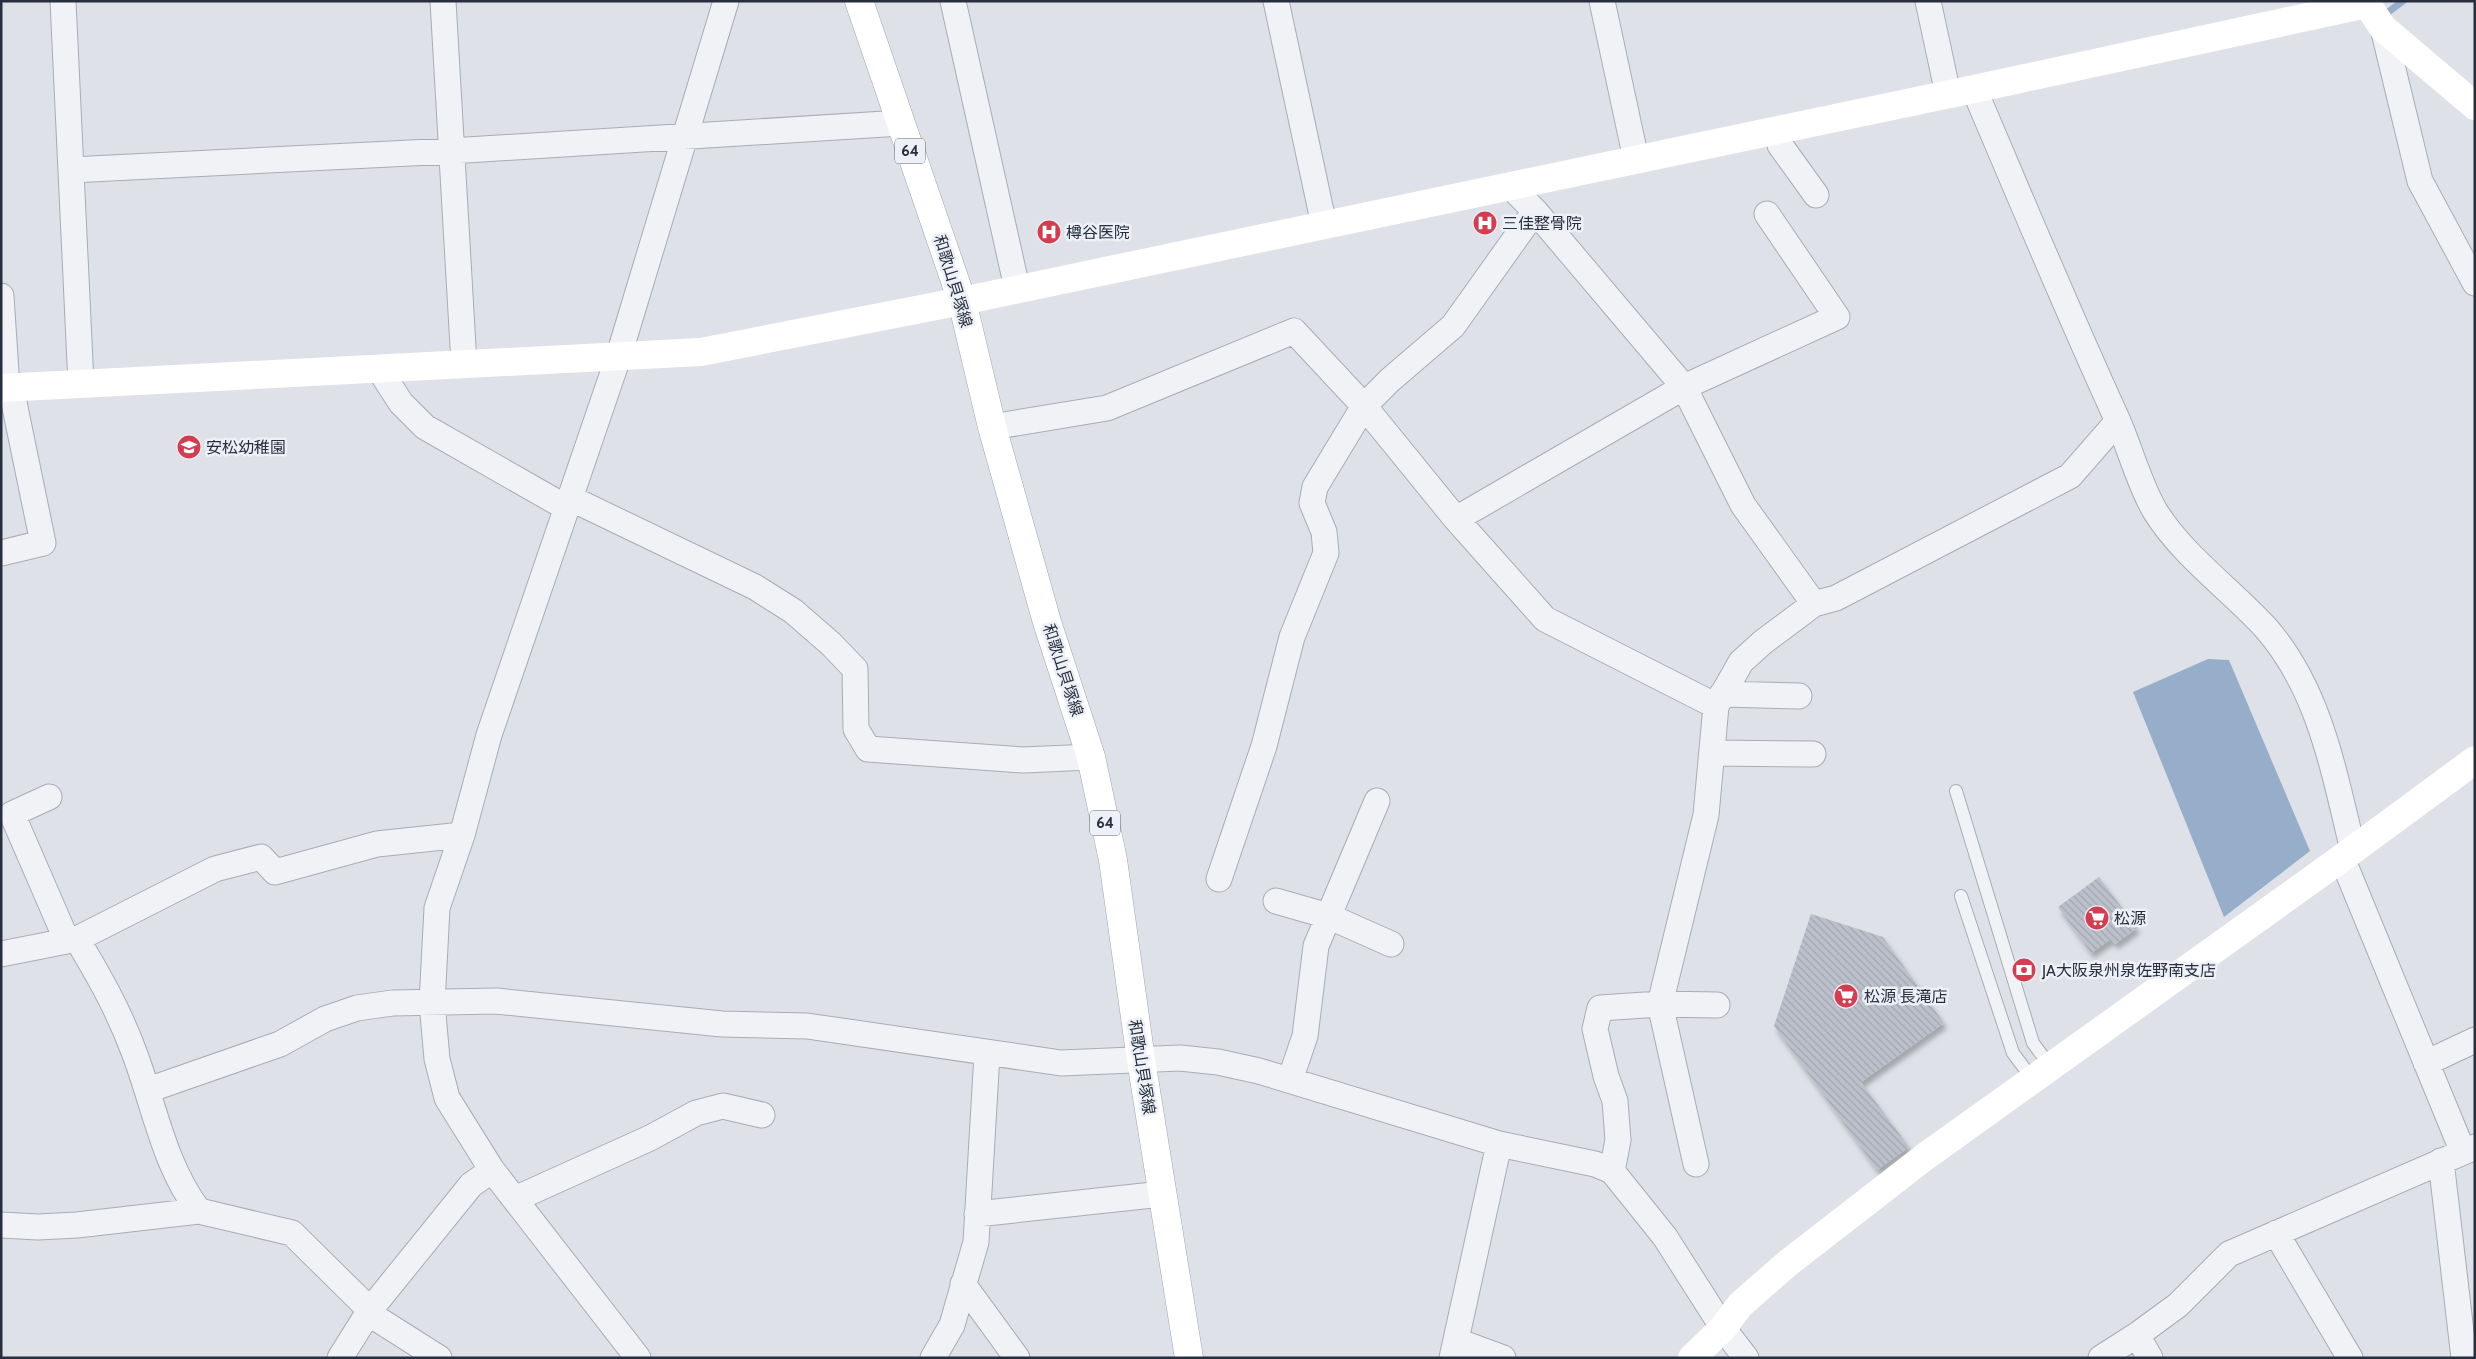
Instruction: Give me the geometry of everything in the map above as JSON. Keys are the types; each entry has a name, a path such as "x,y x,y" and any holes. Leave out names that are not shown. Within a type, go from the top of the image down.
{"street":[{"path":"63,1 81,384"},
{"path":"443,1 464,364"},
{"path":"638,1358 492,1170 447,1098 437,1059 432,1003 437,908 462,835 489,735 619,355 726,1"},
{"name":"和歌山貝塚線","path":"859,1 962,301 992,426 1047,622 1091,757 1113,860 1140,1060 1189,1358"},
{"path":"953,1 1017,288"},
{"path":"1276,1 1324,224"},
{"path":"1602,1 1636,159"},
{"path":"1928,1 1961,91 2118,421 2154,509 2174,537 2265,628 2299,678 2316,711 2332,762 2348,854 2460,1153 2464,1358"},
{"path":"6,388 701,352 962,301 1778,130 2368,2 2383,28 2420,181 2475,282"},
{"path":"2383,28 2475,106"},
{"path":"2396,84 2427,66"},
{"path":"71,170 451,151 901,123"},
{"path":"1778,130 1780,145 1816,195"},
{"path":"1510,186 1535,211 1684,387 1743,505 1814,604"},
{"path":"1219,879 1264,746 1292,637 1326,553 1324,532 1312,503 1315,487 1364,406 1390,380 1453,326 1535,211"},
{"path":"1456,519 1684,387 1837,317 1767,214"},
{"path":"1,296 6,388 43,543 1,553"},
{"path":"992,426 1108,408 1294,331 1364,406 1456,519 1545,618 1719,700 1799,696"},
{"path":"379,369 401,402 425,427 568,503 755,587 793,611 832,644 855,669 856,729 868,749 1023,760 1091,757"},
{"path":"1696,1164 1660,1004 1706,815 1719,700 1741,662 1776,631 1814,604 1836,598 2070,476 2118,421"},
{"path":"1712,753 1813,754"},
{"path":"1692,1358 1723,1328 1740,1305 1788,1263 1926,1156 2348,854 2475,760"},
{"path":"49,797 12,814 72,940 115,1004 148,1090 168,1154 186,1195 199,1211"},
{"path":"1290,1080 1305,1036 1316,946 1377,801"},
{"path":"1,954 72,940 215,869 261,857 275,872 377,844 462,835"},
{"path":"1276,901 1328,916 1391,944"},
{"path":"148,1090 280,1044 325,1019 357,1008 393,1003 496,1001 722,1024 807,1026 987,1054 1061,1063 1180,1058 1218,1062 1290,1080 1499,1144 1595,1164 1612,1170 1665,1237 1723,1328 1746,1358"},
{"path":"1612,1170 1618,1140 1615,1101 1606,1076 1595,1029 1600,1008 1660,1004 1717,1005"},
{"path":"2426,1063 2475,1040"},
{"path":"933,1358 952,1325 976,1242 987,1054"},
{"path":"515,1199 650,1138 696,1113 723,1106 762,1115"},
{"path":"1499,1144 1455,1349 1503,1358"},
{"path":"2101,1358 2178,1305 2229,1254 2460,1153"},
{"path":"340,1358 369,1311 471,1184 492,1170"},
{"path":"977,1214 1162,1194"},
{"path":"1,1225 38,1227 77,1225 199,1211 292,1234 369,1311 439,1358"},
{"path":"2276,1233 2350,1358"},
{"path":"964,1284 1018,1358"},
{"path":"2137,1335 2150,1358"}],"lane":[{"path":"1956,791 2042,1074"},
{"path":"1961,896 2013,1053 2042,1074"}],"water":[{"path":"2208,659 2229,660 2310,851 2224,917 2133,692"}],"building":[{"name":"松源","path":"2099,877 2137,928 2115,944 2111,939 2091,953 2058,907"},
{"path":"1811,914 1883,937 1944,1023 1861,1082 1909,1147 1877,1170 1774,1026"}],"waterway":[{"path":"2387,13 2403,1"}],"place":[{"name":"三佳整骨院","path":"1485,223"},
{"name":"樽谷医院","path":"1049,232"},
{"name":"安松幼稚園","path":"189,447"},
{"name":"松源","path":"2097,918"},
{"name":"JA大阪泉州泉佐野南支店","path":"2024,970"},
{"name":"松源 長滝店","path":"1846,996"}]}
